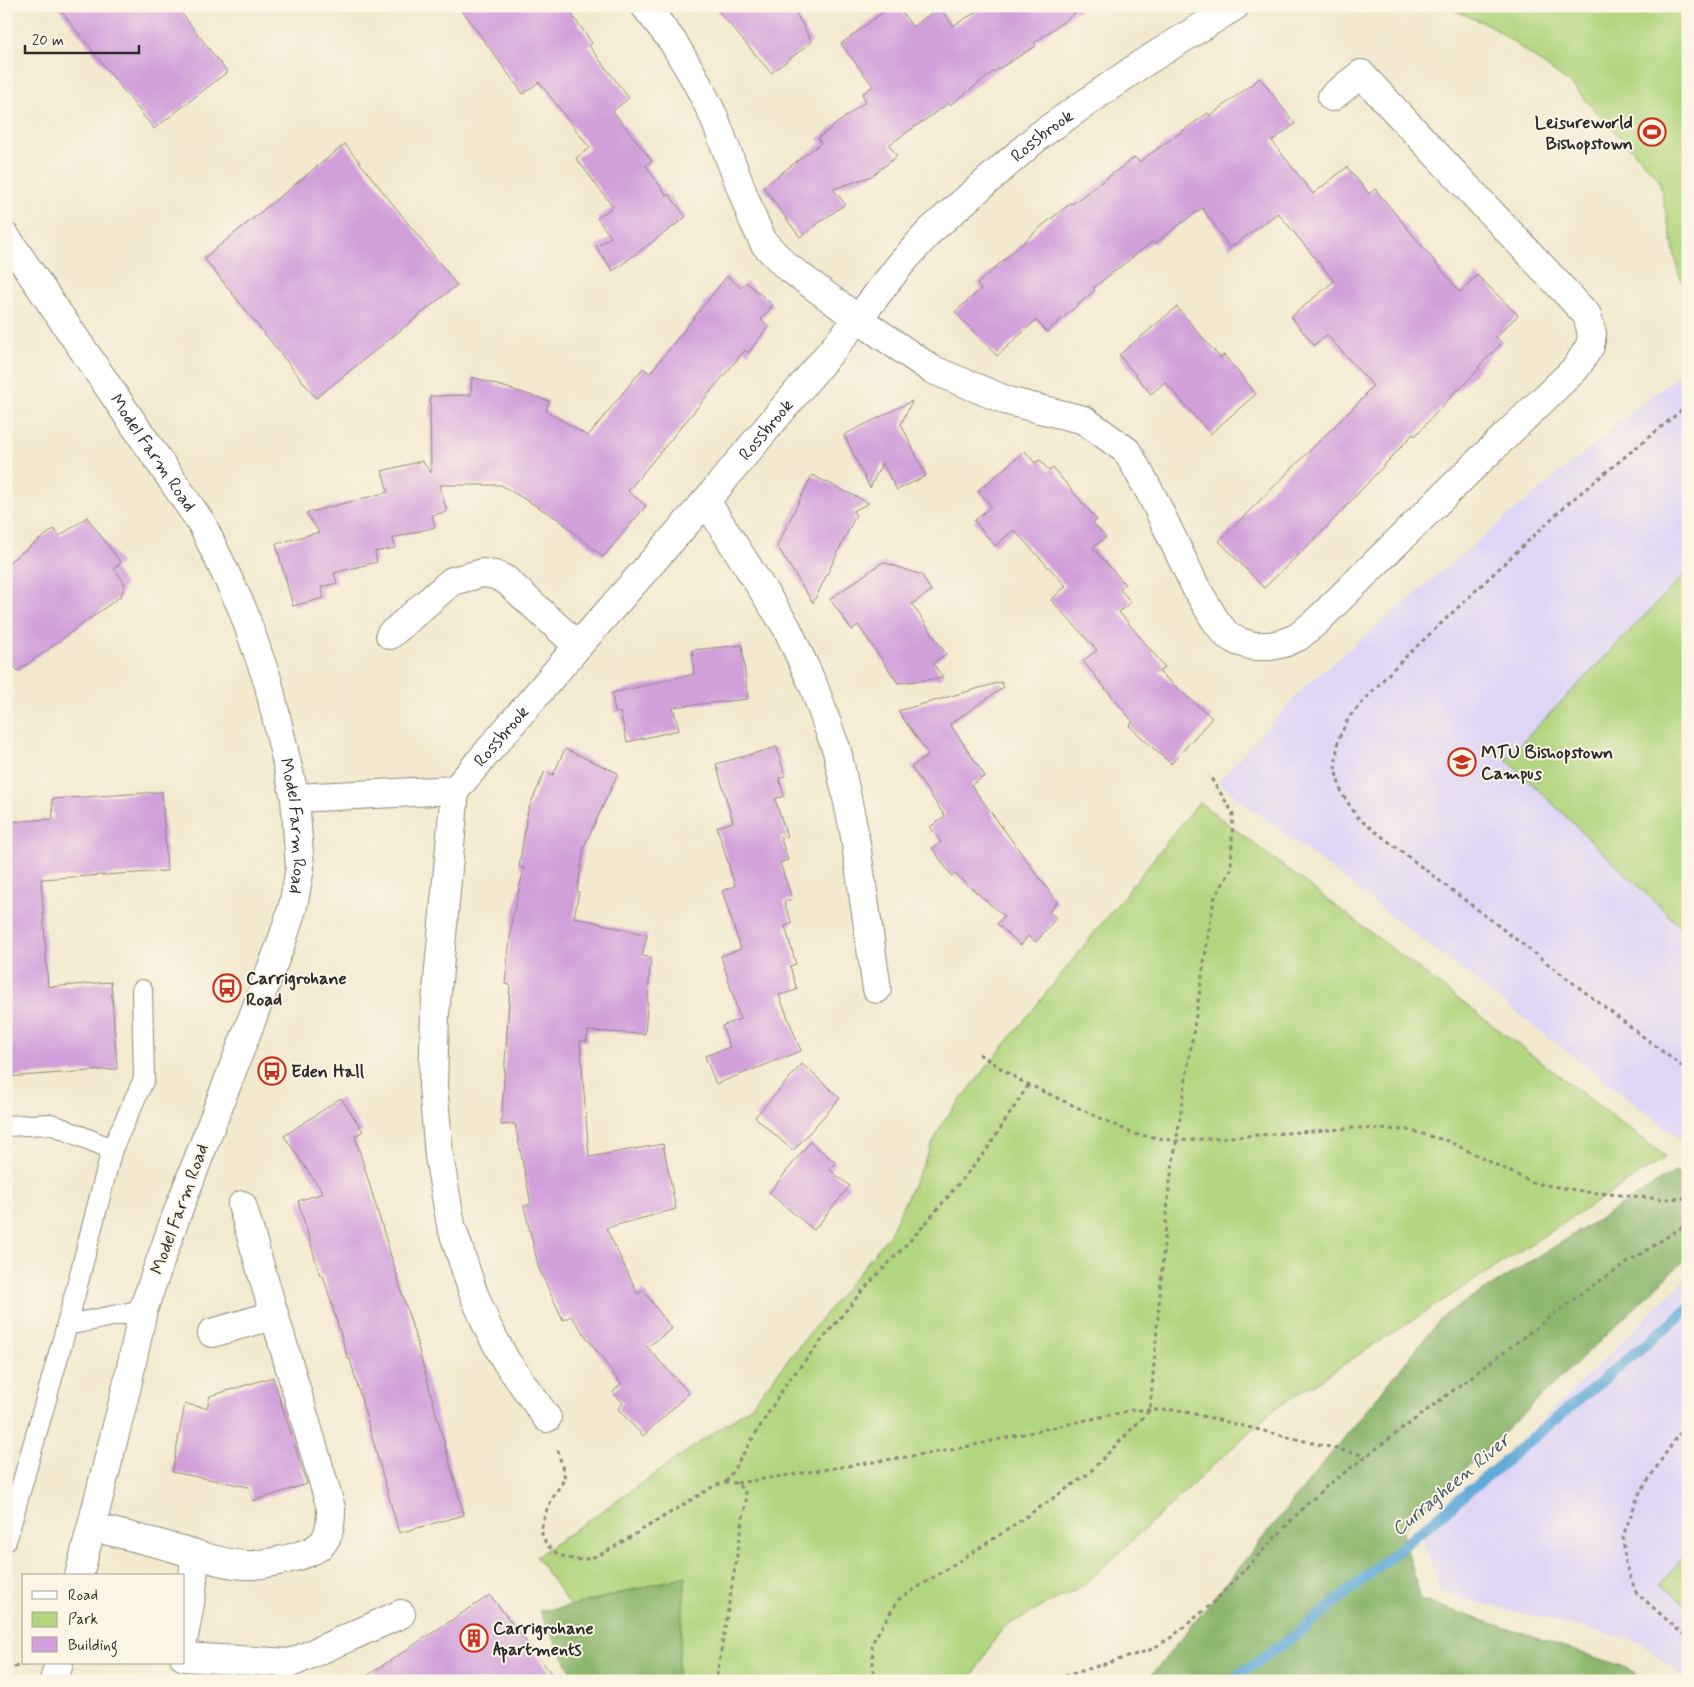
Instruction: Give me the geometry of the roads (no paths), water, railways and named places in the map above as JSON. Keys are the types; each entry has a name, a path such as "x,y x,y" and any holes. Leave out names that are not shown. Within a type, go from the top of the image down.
{"street":[{"path":"646,6 673,42 695,79 714,118 753,220 764,243 785,265 858,319 931,369 1008,401 1084,420 1127,451 1152,496 1195,586 1215,620 1227,635 1237,641 1254,646 1270,646 1298,638 1576,368 1590,346 1592,334 1587,315 1361,74 1332,97"},
{"name":"Rossbrook","path":"455,790 706,500 930,231 1029,144 1140,65 1235,6"},
{"name":"Model Farm Road","path":"6,237 202,524 242,608 268,682 295,798 300,868 293,906 282,940 174,1219 142,1310 127,1386 79,1574"},
{"path":"706,500 787,628 814,687 837,751 854,831 877,990"},
{"path":"390,635 452,581 483,573 495,575 506,580 578,646"},
{"path":"295,798 455,790 435,1014 433,1084 439,1156 451,1225 473,1292 488,1328 506,1361 547,1418"},
{"path":"92,1527 245,1565 274,1562 305,1555 321,1546 327,1536 331,1523 331,1508 242,1205"},
{"path":"212,1333 274,1314"},
{"path":"185,1630 192,1591 195,1554"},
{"path":"185,1657 291,1664 402,1614"},
{"path":"54,1681 59,1664"}],"lane":[{"path":"6,1540 67,1325 112,1149 144,1079 142,990"},
{"path":"6,1126 51,1124 112,1149"},
{"path":"67,1325 142,1310"}],"waterway":[{"name":"Curragheen River","path":"1230,1681 1296,1635 1688,1309"}],"place":[{"name":"Leisureworld Bishopstown","path":"1652,132"},
{"name":"MTU Bishopstown Campus","path":"1462,762"},
{"name":"Carrigrohane Road","path":"227,988"},
{"name":"Eden Hall","path":"272,1071"},
{"name":"Carrigrohane Apartments","path":"474,1638"}]}
